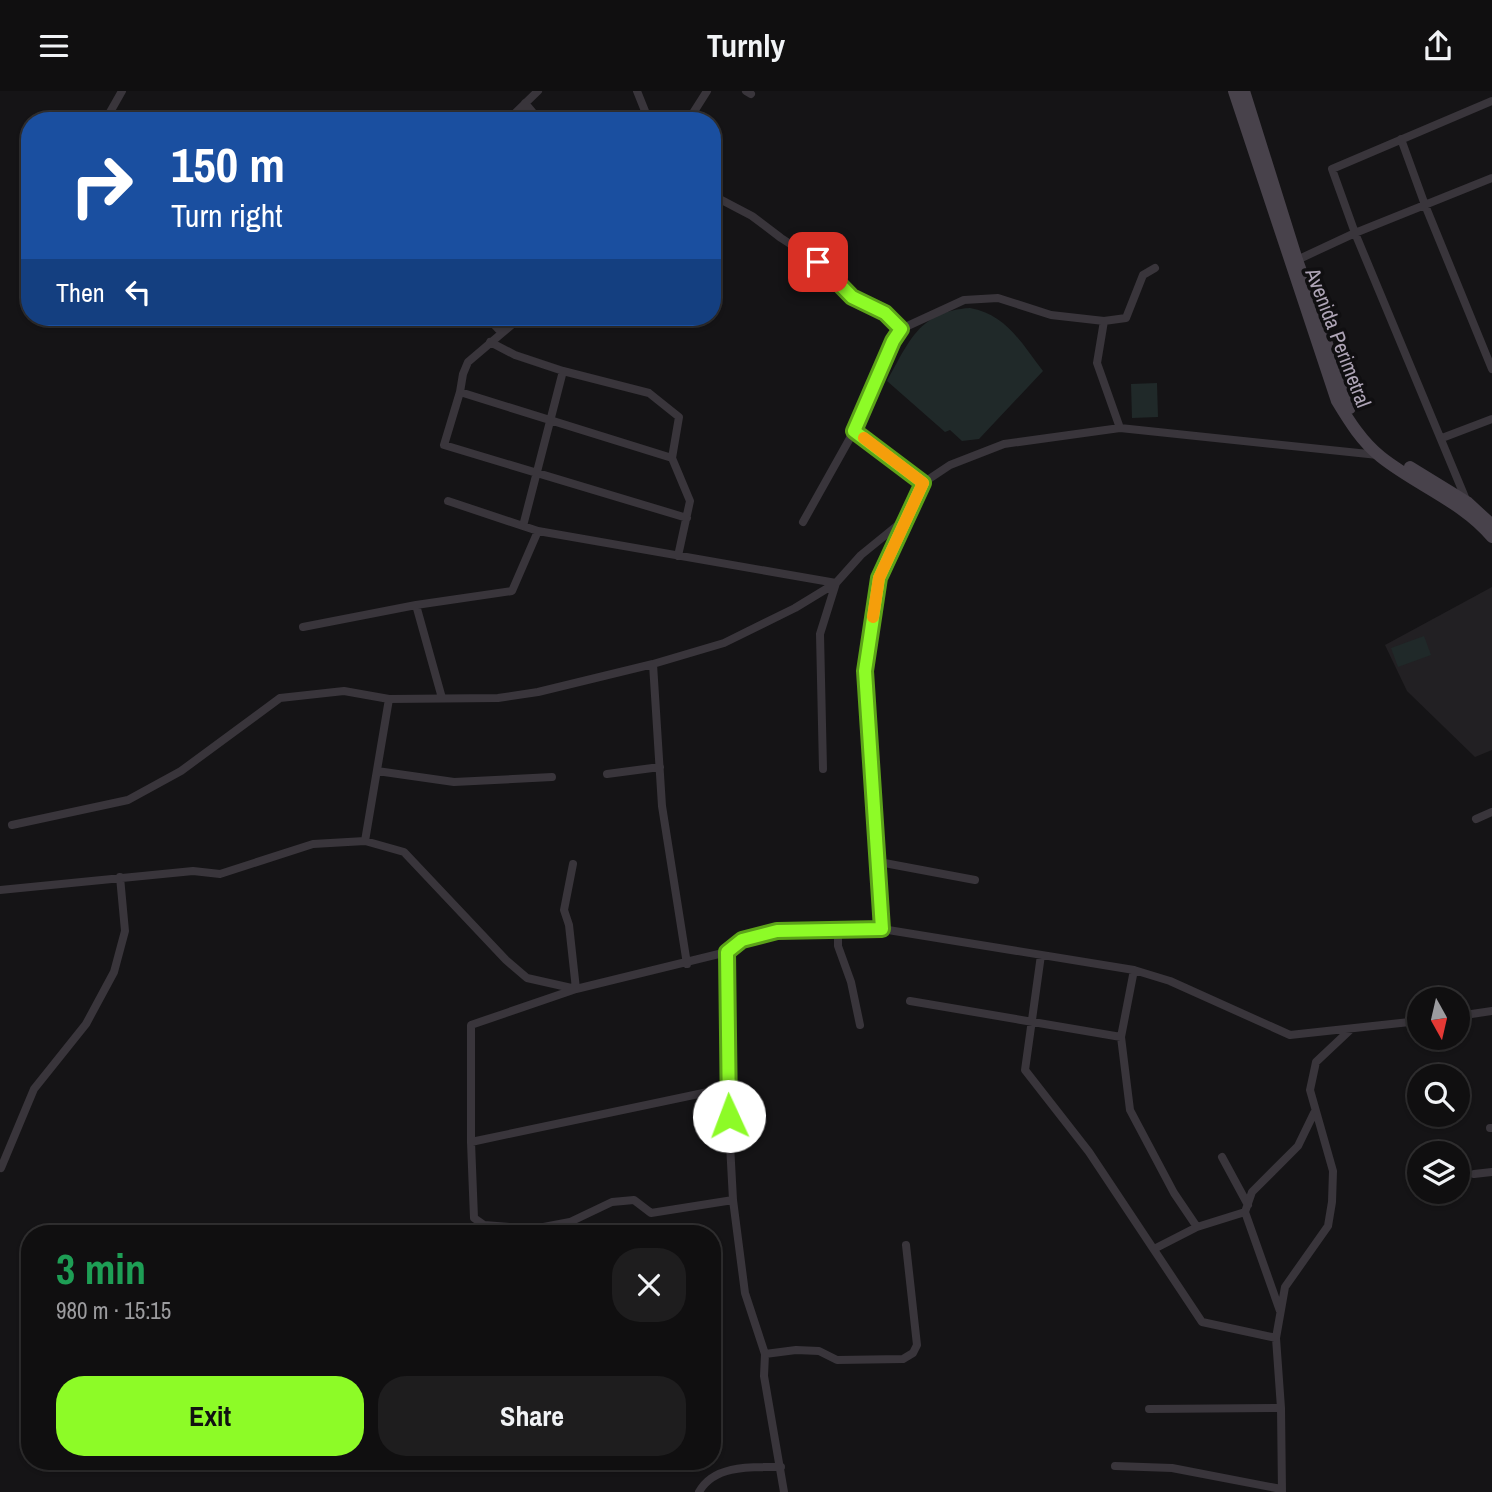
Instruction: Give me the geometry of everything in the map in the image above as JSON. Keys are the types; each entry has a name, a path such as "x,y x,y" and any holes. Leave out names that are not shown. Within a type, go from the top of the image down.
{"main road":[{"name":"Avenida Perimetral","path":"1234,91 1337,401 1352,426 1378,455 1465,513 1484,527 1492,537"},
{"name":"Avenida Perimetral","path":"1244,91 1297,260 1346,403 1358,422 1392,456 1467,502 1492,524"}],"street":[{"path":"110,112 122,91"},
{"path":"516,112 538,91"},
{"path":"637,91 645,112"},
{"path":"694,112 707,91"},
{"path":"1467,502 1355,233 1332,169 1492,101"},
{"path":"525,103 532,112"},
{"path":"1401,139 1492,369"},
{"path":"1297,260 1355,233 1492,179"},
{"path":"721,200 752,216 818,262 852,297 885,313 901,329"},
{"path":"803,522 854,431 893,341 901,329 964,300 998,298 1051,315 1104,321 1126,318 1143,275 1155,268"},
{"path":"1104,321 1097,363 1120,428"},
{"path":"495,326 502,333"},
{"path":"510,326 468,362 444,445 687,518"},
{"path":"490,342 514,355 563,371 649,393 680,417 672,458 690,501 678,556"},
{"path":"523,526 563,371"},
{"path":"460,392 672,458"},
{"path":"1442,438 1492,419"},
{"path":"882,929 865,671 879,578 923,483 950,465 1004,444 1120,428 1378,455"},
{"path":"854,431 923,483"},
{"path":"448,501 538,531 836,583"},
{"path":"12,825 128,800 181,771 280,698 344,691 389,699 498,698 538,692 724,643 795,608 836,583 861,555 906,518"},
{"path":"303,627 416,605 512,591 538,531"},
{"path":"823,769 820,634 836,583"},
{"path":"416,605 442,698"},
{"path":"653,663 662,806 687,964"},
{"path":"365,841 389,699"},
{"path":"607,774 660,767"},
{"path":"377,771 454,782 552,777"},
{"path":"1476,819 1492,812"},
{"path":"0,890 193,871 220,874 313,844 365,841 404,852 506,960 527,978 576,989"},
{"path":"879,862 975,880"},
{"path":"573,864 564,910 569,926 576,989"},
{"path":"1,1168 34,1089 86,1024 114,972 125,931 120,877"},
{"path":"484,1225 474,1218 471,1025 576,989 687,964 727,952 742,940 777,931 882,929 1134,970 1170,981 1290,1035 1407,1023"},
{"path":"838,930 838,946 860,1024"},
{"path":"727,952 727,1088 733,1200 745,1293 765,1354 764,1376 783,1492"},
{"path":"1041,955 1025,1070 1089,1152 1202,1322 1276,1338"},
{"path":"1134,970 1121,1037 1130,1110 1174,1193 1197,1227"},
{"path":"910,1001 1121,1037"},
{"path":"1470,1014 1492,1011"},
{"path":"1115,1467 1172,1468 1281,1491 1281,1408 1276,1338 1285,1287 1328,1226 1332,1202 1333,1171 1314,1113 1310,1090 1316,1062 1350,1030"},
{"path":"471,1142 727,1088"},
{"path":"1247,1209 1252,1192 1298,1146 1314,1113"},
{"path":"1222,1157 1247,1209 1281,1312"},
{"path":"1474,1174 1492,1172"},
{"path":"554,1225 570,1222 612,1202 634,1200 651,1213 733,1200"},
{"path":"1154,1249 1197,1227 1247,1209"},
{"path":"765,1354 796,1350 819,1351 837,1360 903,1359 910,1356 917,1345 906,1245"},
{"path":"1149,1409 1281,1408"},
{"path":"699,1492 703,1484 716,1473 780,1467"}],"shaded area":[{"path":"970,308 983,311 1003,323 1043,371 979,439 962,441 950,430 945,432 887,381 909,342 927,322 953,310"},
{"path":"1157,383 1158,417 1132,418 1131,384"},
{"path":"1492,587 1492,750 1475,757 1407,691 1385,645"},
{"path":"1424,636 1431,655 1398,667 1391,648"}],"slow traffic":[{"path":"864,438 923,483 879,578 873,617"}],"route":[{"path":"729,1116 727,952 742,940 777,931 882,929 865,671 879,578 923,483 854,431 893,341 901,329 885,313 852,297 818,262"}]}
